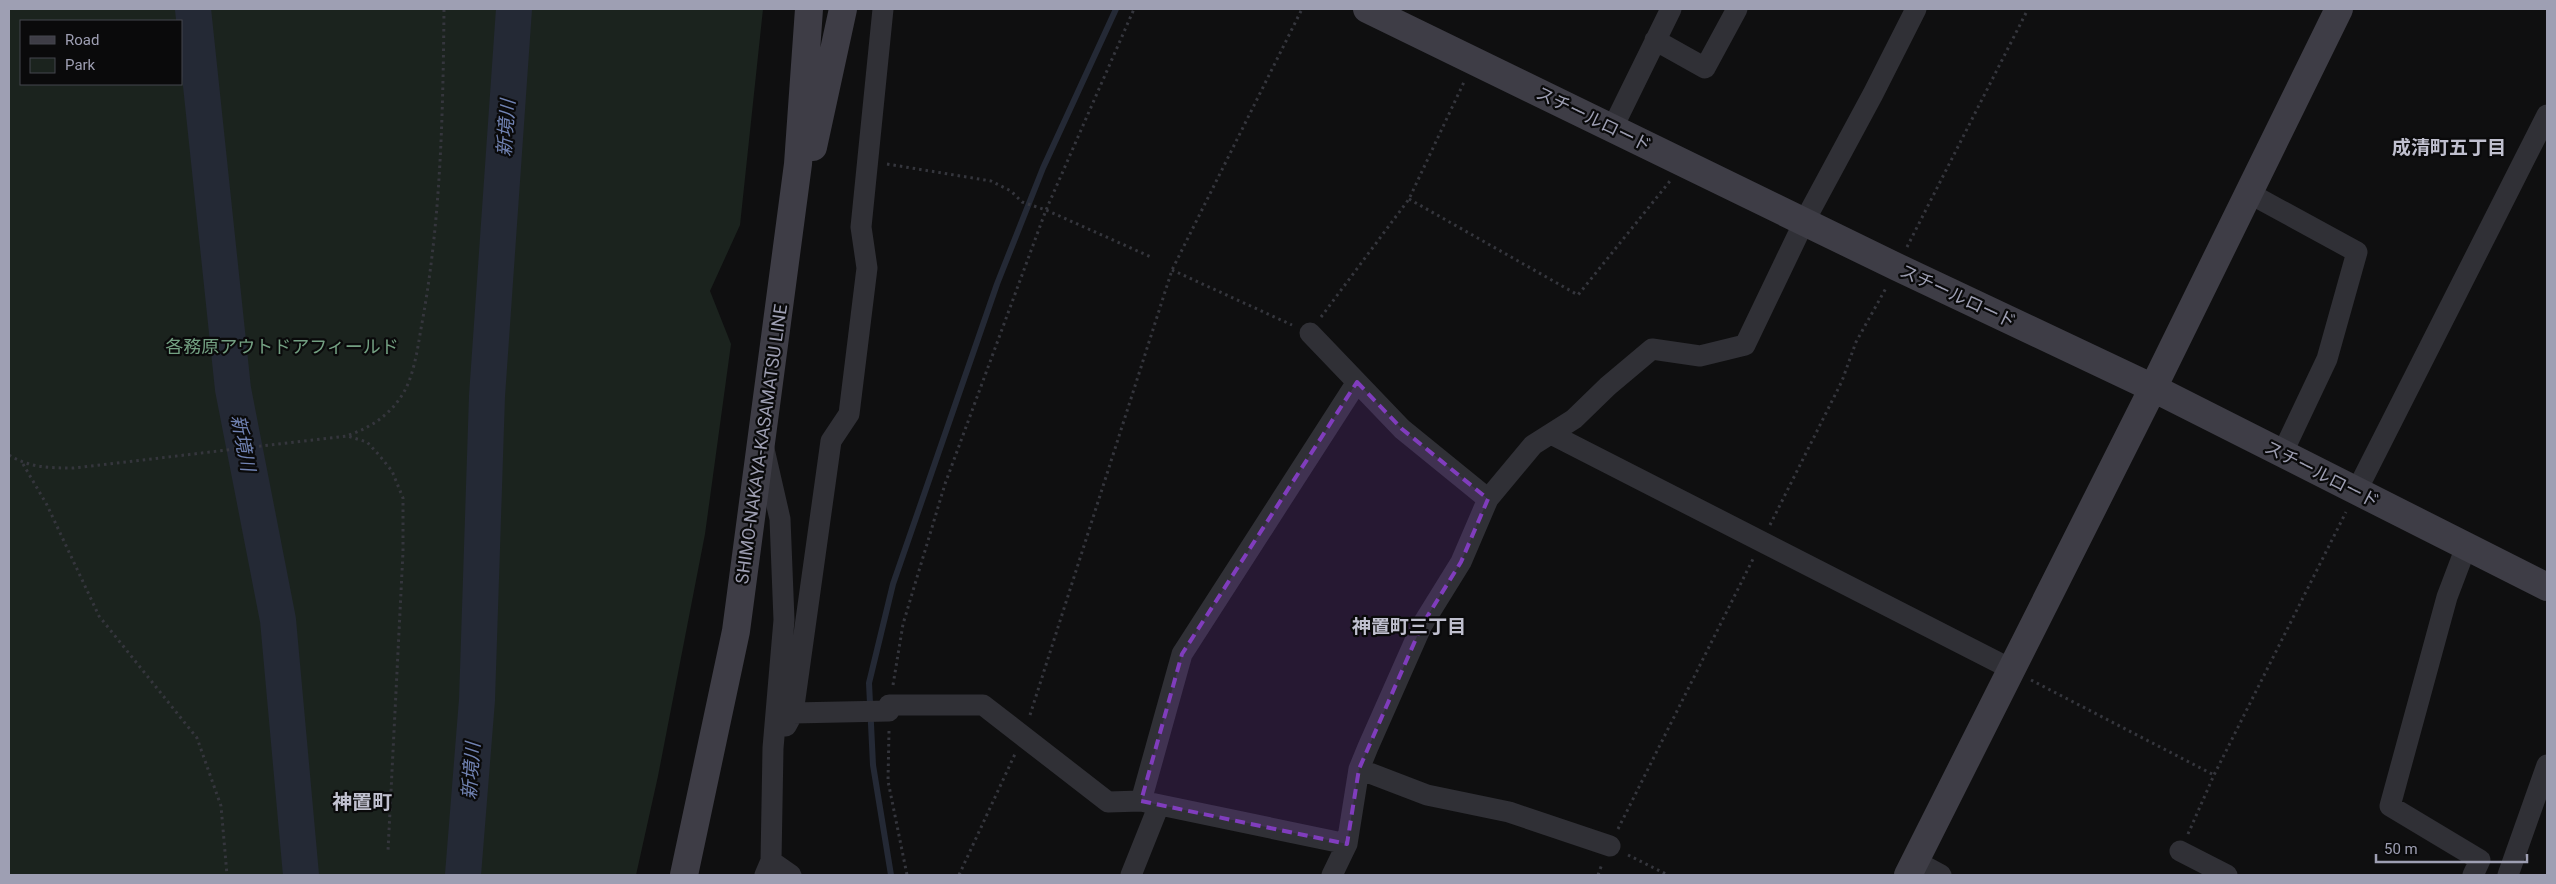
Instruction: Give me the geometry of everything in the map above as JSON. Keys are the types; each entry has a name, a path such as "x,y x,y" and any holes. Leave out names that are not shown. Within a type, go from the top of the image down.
{"street":[{"name":"SHIMO-NAKAYA-KASAMATSU LINE","path":"684,875 736,631 798,164 809,9"},
{"path":"798,164 813,148 843,9"},
{"path":"773,748 792,713 831,441 849,414 867,268 861,227 883,9"},
{"name":"スチールロード","path":"1367,9 1613,127 1897,267 2153,388 2547,587"},
{"path":"1613,127 1670,9"},
{"path":"1655,40 1705,68 1737,9"},
{"path":"1332,875 1347,844 1359,769 1422,625 1461,562 1488,499 1533,445 1574,419 1608,386 1652,349 1700,356 1745,345 1804,222 1916,9"},
{"path":"1941,875 1911,868 2153,388 2247,192 2339,9"},
{"path":"2356,492 2547,116"},
{"path":"2247,192 2357,252 2327,359 2282,454"},
{"path":"1310,333 1402,429 1488,499"},
{"path":"1131,875 1150,803 1182,654 1357,382"},
{"path":"1551,434 2010,669"},
{"path":"762,441 780,519 784,620 773,748 768,868 791,875"},
{"path":"2466,547 2448,597 2390,806 2480,860 2473,875"},
{"path":"792,713 983,705 1023,738 1108,802 1150,803 1347,844"},
{"path":"2508,875 2547,765"},
{"path":"1359,769 1427,795 1509,812 1610,846"},
{"path":"2180,852 2227,875"}],"path":[{"path":"9,455 23,464 44,468 74,468 347,436 365,430 394,407 405,390 415,358 430,281 438,191 444,9"},
{"path":"907,875 888,781 880,710 945,484 1046,210 1134,9"},
{"path":"959,875 1023,738 1172,270 1302,9"},
{"path":"1897,267 2028,9"},
{"path":"1172,270 1310,333 1409,199 1474,61"},
{"path":"868,161 991,181 1010,191 1022,202 1046,210 1151,258"},
{"path":"1409,199 1578,295 1684,163"},
{"path":"347,436 367,442 379,455 392,471 403,498 403,552 388,851"},
{"path":"23,464 47,505 99,616 197,738 221,806 227,875"},
{"path":"2180,852 2214,775 2356,492"},
{"path":"2010,669 2214,775"},
{"path":"1610,846 1668,875"}],"highlighted area":[{"path":"1357,382 1402,429 1488,499 1461,562 1422,625 1359,769 1347,844 1141,801 1182,654"}],"green space":[{"name":"各務原アウトドアフィールド","path":"9,9 763,9 740,225 710,291 731,344 705,534 658,776 636,875 9,875"}],"waterway":[{"name":"新境川","path":"193,9 233,389 278,620 301,875"},
{"name":"新境川","path":"463,875 477,700 487,396 514,9"},
{"path":"891,875 873,765 869,683 893,584 997,284 1043,168 1116,9"}],"district":[{"name":"成清町五丁目","path":"2449,147"},
{"name":"神置町三丁目","path":"1409,626"},
{"name":"神置町","path":"362,802"}]}
